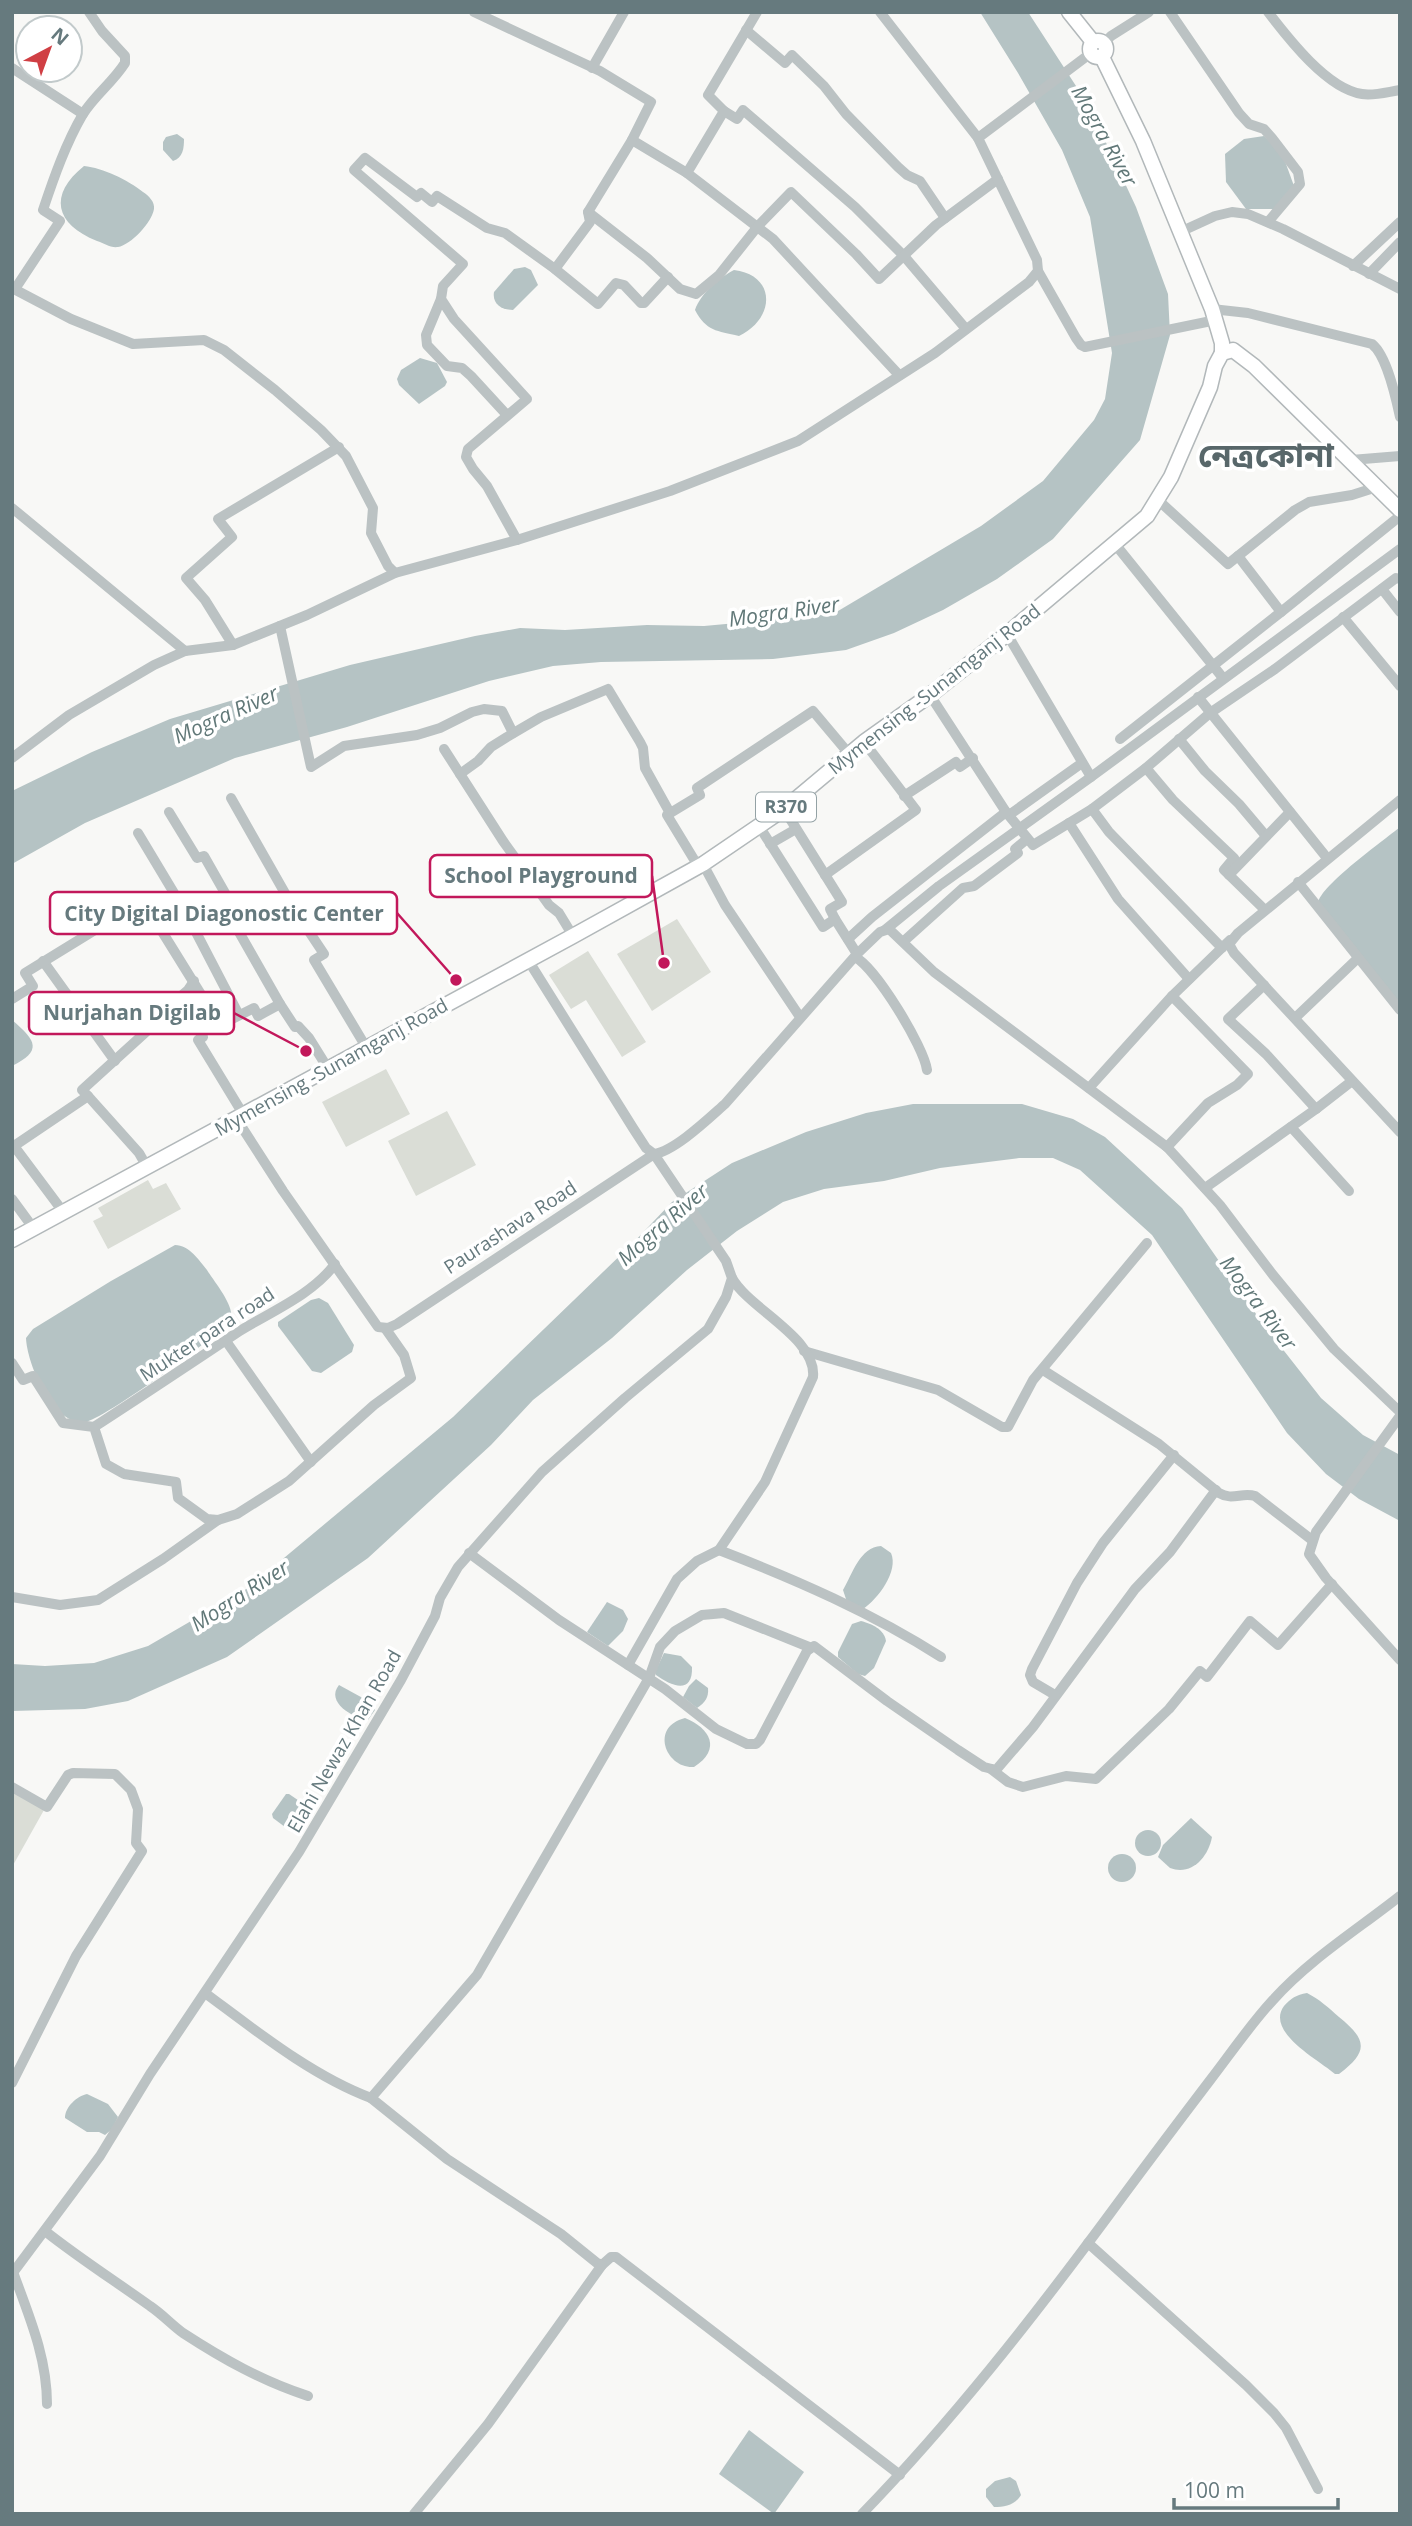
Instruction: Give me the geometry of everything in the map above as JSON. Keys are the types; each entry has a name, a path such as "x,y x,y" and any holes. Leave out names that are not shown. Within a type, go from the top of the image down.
{"main road":[{"path":"1069,12 1095,51 1143,141 1214,314 1222,353 1233,350 1238,353 1400,510"},
{"name":"Mymensing -Sunamganj Road","path":"12,1240 573,936 700,865 784,809 864,742 930,695 1007,634 1147,516 1158,500 1187,441 1222,353"}],"street":[{"path":"89,12 102,31 123,53 126,61 124,67 83,114 61,160 43,210 60,221 14,288 71,319 133,344 204,341 224,350 275,390 339,447 373,508 371,533 387,566 395,573"},
{"path":"474,12 592,68 651,102 632,140 588,212 590,222 555,269"},
{"path":"592,68 624,12"},
{"path":"757,12 708,95 724,111 737,119 743,110 818,174 904,256 966,329"},
{"path":"880,12 978,138 1037,260 1038,271 1081,345 1094,345 1174,329 1214,314 1248,313 1372,344 1377,349 1390,380 1400,417"},
{"path":"978,138 1095,51 1111,36 1149,12"},
{"path":"1170,12 1239,113 1254,127 1267,131 1298,172 1300,184 1268,222"},
{"path":"1268,12 1313,63 1335,82 1364,94 1400,90"},
{"path":"746,30 785,63 792,55 813,74 898,167 920,181 945,218"},
{"path":"12,68 83,114"},
{"path":"687,173 724,111"},
{"path":"632,140 687,173 758,226 798,263 899,375"},
{"path":"507,415 467,372 462,368 447,366 427,345 426,335 441,299 443,286 463,264 359,177 354,170 365,158 417,197 421,193 432,202 437,196 487,228 505,233 598,304 616,283 624,285 644,303 668,277"},
{"path":"588,212 647,258 680,289 696,294 719,275 758,226 791,192 879,279 945,218 998,179"},
{"path":"1180,232 1215,216 1232,212 1248,214 1400,289"},
{"path":"1353,266 1400,222"},
{"path":"1369,274 1400,243"},
{"path":"12,758 69,715 154,665 185,652 233,645 369,587 395,573 517,540 670,491 798,441 935,353 1029,282 1038,271"},
{"path":"441,299 454,319 527,399 468,449 466,457 487,486 517,540"},
{"path":"233,645 205,600 186,578 232,537 218,519 339,447"},
{"path":"1351,460 1400,456"},
{"path":"1158,500 1228,564 1295,510 1309,502 1352,495 1377,487"},
{"path":"12,508 185,652"},
{"path":"1120,739 1400,516"},
{"path":"1115,544 1223,678"},
{"name":"Paurashava Road","path":"385,1328 397,1324 654,1154 667,1150 717,1111 856,955 885,930 939,886 1400,549"},
{"path":"1238,556 1282,612"},
{"path":"930,695 1007,813 1032,845 1092,809 1146,768 1210,713 1275,669 1396,578 1399,580"},
{"path":"1382,589 1400,612"},
{"path":"1343,617 1400,686"},
{"path":"280,626 312,766 344,746 416,735 484,709 502,711 513,733"},
{"path":"1007,634 1091,777"},
{"path":"460,774 491,747 513,733 541,717 608,689 640,742 645,768 670,813"},
{"path":"1198,697 1326,858"},
{"path":"800,1017 667,815 700,795 697,788 813,711 850,755"},
{"path":"1179,739 1266,836"},
{"path":"825,875 916,810 864,742"},
{"path":"444,749 503,841 549,905 559,913 573,936"},
{"path":"904,796 956,762 960,766 973,758"},
{"path":"848,939 872,916 1007,813 1082,763"},
{"path":"1146,768 1173,800 1234,858 1224,870 1265,910"},
{"path":"231,798 294,909 324,954 314,960 366,1047"},
{"path":"1089,1088 1172,996 1226,944 1326,858 1400,800"},
{"path":"784,809 842,902 831,909 835,919 856,955 870,969 889,996 919,1045 926,1059 927,1070"},
{"path":"1092,809 1109,832 1230,948 1400,1132"},
{"path":"169,812 197,858 204,856 215,874 225,893 219,897 280,1004 295,1027 298,1026 309,1038 327,1067"},
{"path":"1229,875 1290,812"},
{"path":"1069,824 1118,899 1189,979"},
{"path":"758,826 823,927 835,919"},
{"path":"770,844 796,829"},
{"path":"138,833 186,913 239,1015"},
{"path":"904,941 963,888 974,886 1018,853 1015,849 1027,839"},
{"path":"1298,882 1400,1010"},
{"path":"12,999 33,986 25,973 108,922 110,912 140,896 220,1025 254,1008 258,1016 280,1004"},
{"path":"885,930 894,932 934,972 1167,1147 1205,1188 1334,1349 1398,1417 1312,1540 1309,1555 1400,1660"},
{"path":"1295,1018 1357,959"},
{"path":"528,960 646,1148 654,1154 726,1261 732,1278 746,1297 789,1333 804,1351 813,1370 806,1392 765,1482 719,1550 697,1561 677,1579 628,1665"},
{"path":"44,961 115,1061"},
{"path":"147,1167 139,1153 82,1090 158,1021 153,1015 163,1007 166,1009 188,990 194,981"},
{"path":"1264,985 1228,1019 1266,1054 1316,1109"},
{"path":"1167,1147 1208,1103 1237,1085 1248,1074 1172,996"},
{"path":"12,1597 60,1605 98,1600 218,1520 237,1514 289,1481 374,1405 411,1378 404,1354 385,1328 379,1327 335,1264 239,1116 198,1040 203,1037 177,999"},
{"path":"1205,1188 1352,1080"},
{"path":"64,1213 14,1146 88,1096"},
{"path":"1291,1127 1349,1191"},
{"path":"12,1199 34,1229"},
{"path":"804,1351 938,1390 1002,1427 1008,1427 1032,1380 1147,1243"},
{"name":"Mukter para road","path":"94,1427 305,1292 335,1264"},
{"name":"Elahi Newaz Khan Road","path":"13,2274 100,2156 150,2074 299,1852 373,1729 435,1616 447,1583 469,1553 542,1472 708,1329 726,1297 732,1278"},
{"path":"226,1341 311,1462"},
{"path":"12,1363 23,1380 33,1376 64,1423 94,1427 106,1464 124,1474 176,1482 178,1499 207,1519 218,1520"},
{"path":"1043,1370 1134,1427 1174,1455 1216,1490 1231,1497 1249,1494 1255,1496 1312,1540"},
{"path":"1055,1695 1033,1682 1030,1675 1077,1583 1103,1543 1174,1455"},
{"path":"991,1769 999,1768 1135,1589 1171,1552 1216,1490"},
{"path":"719,1550 830,1595 894,1627 941,1657"},
{"path":"469,1553 559,1620 649,1678 716,1729 747,1744 756,1744 764,1734 810,1647"},
{"path":"371,2098 477,1975 649,1678 660,1647 675,1631 702,1615 724,1613 810,1647 818,1647 887,1701 984,1767 1008,1782 1023,1787 1066,1776 1096,1779 1169,1709 1200,1671 1207,1677 1250,1621 1278,1644 1332,1584"},
{"path":"12,1787 47,1807 68,1775 116,1774 131,1790 138,1810 136,1843 142,1852 75,1956 12,2083"},
{"path":"862,2514 900,2475 998,2359 1273,2001 1302,1971 1400,1896"},
{"path":"205,1993 306,2063 349,2090 371,2098 447,2159 603,2265"},
{"path":"45,2231 83,2262 150,2306 181,2332 233,2365 273,2384 308,2396"},
{"path":"1088,2243 1274,2413 1286,2428 1318,2489"},
{"path":"414,2514 488,2424 611,2257 616,2257 900,2475"},
{"path":"13,2274 42,2353 47,2378 47,2404"}],"shaded area":[{"path":"677,919 711,972 652,1011 617,954"},
{"path":"588,951 646,1042 622,1057 586,1000 571,1009 549,975"},
{"path":"386,1069 410,1114 346,1147 322,1102"},
{"path":"447,1111 476,1165 416,1196 388,1141"},
{"path":"148,1180 153,1189 166,1183 181,1209 108,1249 93,1221 103,1216 98,1208"},
{"path":"12,1791 44,1810 12,1867"}],"water":[{"name":"Mogra River","path":"980,12 1028,12 1089,106 1136,207 1168,294 1170,335 1140,440 1053,539 997,579 943,610 894,633 846,650 773,659 601,662 553,666 489,681 347,727 235,758 85,823 12,864 12,791 92,752 170,719 350,665 520,628 565,630 647,625 704,626 833,614 981,526 1043,481 1094,420 1105,399 1112,353 1090,217 1062,150"},
{"path":"177,134 184,139 184,146 181,155 173,161 163,150 163,142 166,137"},
{"path":"1264,136 1282,153 1294,186 1275,209 1246,209 1226,182 1225,154 1244,139"},
{"path":"84,166 123,179 153,202 154,209 149,220 135,238 118,247 112,247 83,234 65,217 61,198 72,177"},
{"path":"525,267 531,270 538,285 513,310 505,309 496,303 494,292 514,269"},
{"path":"734,270 758,280 764,288 766,298 760,319 739,336 708,326 695,310 711,287"},
{"path":"420,358 437,363 447,382 419,404 399,385 397,379 401,370"},
{"path":"1400,827 1400,1010 1318,903 1341,875"},
{"path":"12,1020 27,1034 33,1045 22,1061 12,1066"},
{"name":"Mogra River","path":"913,1104 1022,1104 1073,1119 1105,1137 1182,1208 1263,1324 1321,1398 1363,1435 1400,1455 1400,1521 1359,1499 1326,1474 1287,1433 1152,1235 1080,1170 1053,1158 1019,1158 940,1168 884,1181 824,1189 783,1202 737,1231 687,1270 612,1338 533,1400 491,1445 368,1558 227,1657 128,1701 85,1709 12,1711 12,1664 45,1666 94,1663 148,1646 248,1588 453,1417 672,1202 732,1163 806,1132 866,1113"},
{"path":"175,1245 189,1250 207,1270 226,1299 231,1317 188,1356 137,1392 96,1418 85,1422 73,1421 62,1414 44,1391 31,1363 26,1338 33,1329"},
{"path":"319,1298 328,1303 354,1345 352,1352 321,1373 312,1371 278,1326 278,1322 311,1300"},
{"path":"881,1546 891,1553 893,1560 890,1576 881,1592 863,1609 847,1602 843,1590 862,1556 874,1547"},
{"path":"607,1602 623,1610 628,1619 623,1631 608,1646 587,1632"},
{"path":"861,1621 880,1630 886,1641 874,1668 865,1676 858,1674 838,1657 852,1624"},
{"path":"664,1653 681,1656 692,1667 689,1682 680,1686 674,1685 656,1675"},
{"path":"696,1679 708,1688 706,1700 697,1708 683,1697"},
{"path":"339,1685 370,1702 375,1710 368,1720 349,1713 338,1703 336,1691"},
{"path":"685,1718 701,1727 709,1739 708,1753 694,1767 684,1766 676,1761 669,1755 666,1747 667,1730"},
{"path":"286,1794 314,1811 303,1832 299,1834 293,1833 273,1818 272,1814"},
{"path":"1191,1818 1212,1837 1210,1845 1202,1858 1191,1867 1178,1870 1170,1868 1158,1857 1163,1845"},
{"path":"1148,1830 1157,1834 1161,1843 1157,1852 1148,1856 1139,1852 1135,1843 1139,1834"},
{"path":"1122,1854 1132,1858 1136,1868 1132,1878 1122,1882 1112,1878 1108,1868 1112,1858"},
{"path":"1307,1993 1348,2025 1359,2039 1360,2052 1339,2074 1335,2074 1296,2044 1282,2026 1280,2016 1284,2006 1294,1997"},
{"path":"87,2094 108,2104 118,2117 112,2129 105,2135 87,2132 65,2118 72,2103"},
{"path":"749,2430 804,2472 774,2514 719,2474"},
{"path":"1010,2477 1016,2481 1021,2495 1009,2505 994,2507 986,2497 986,2489 995,2481"}],"place":[{"name":"School Playground","path":"664,963"},
{"name":"City Digital Diagonostic Center","path":"456,980"},
{"name":"Nurjahan Digilab","path":"306,1051"}],"district":[{"name":"নেত্রকোনা","path":"1266,455"}]}
